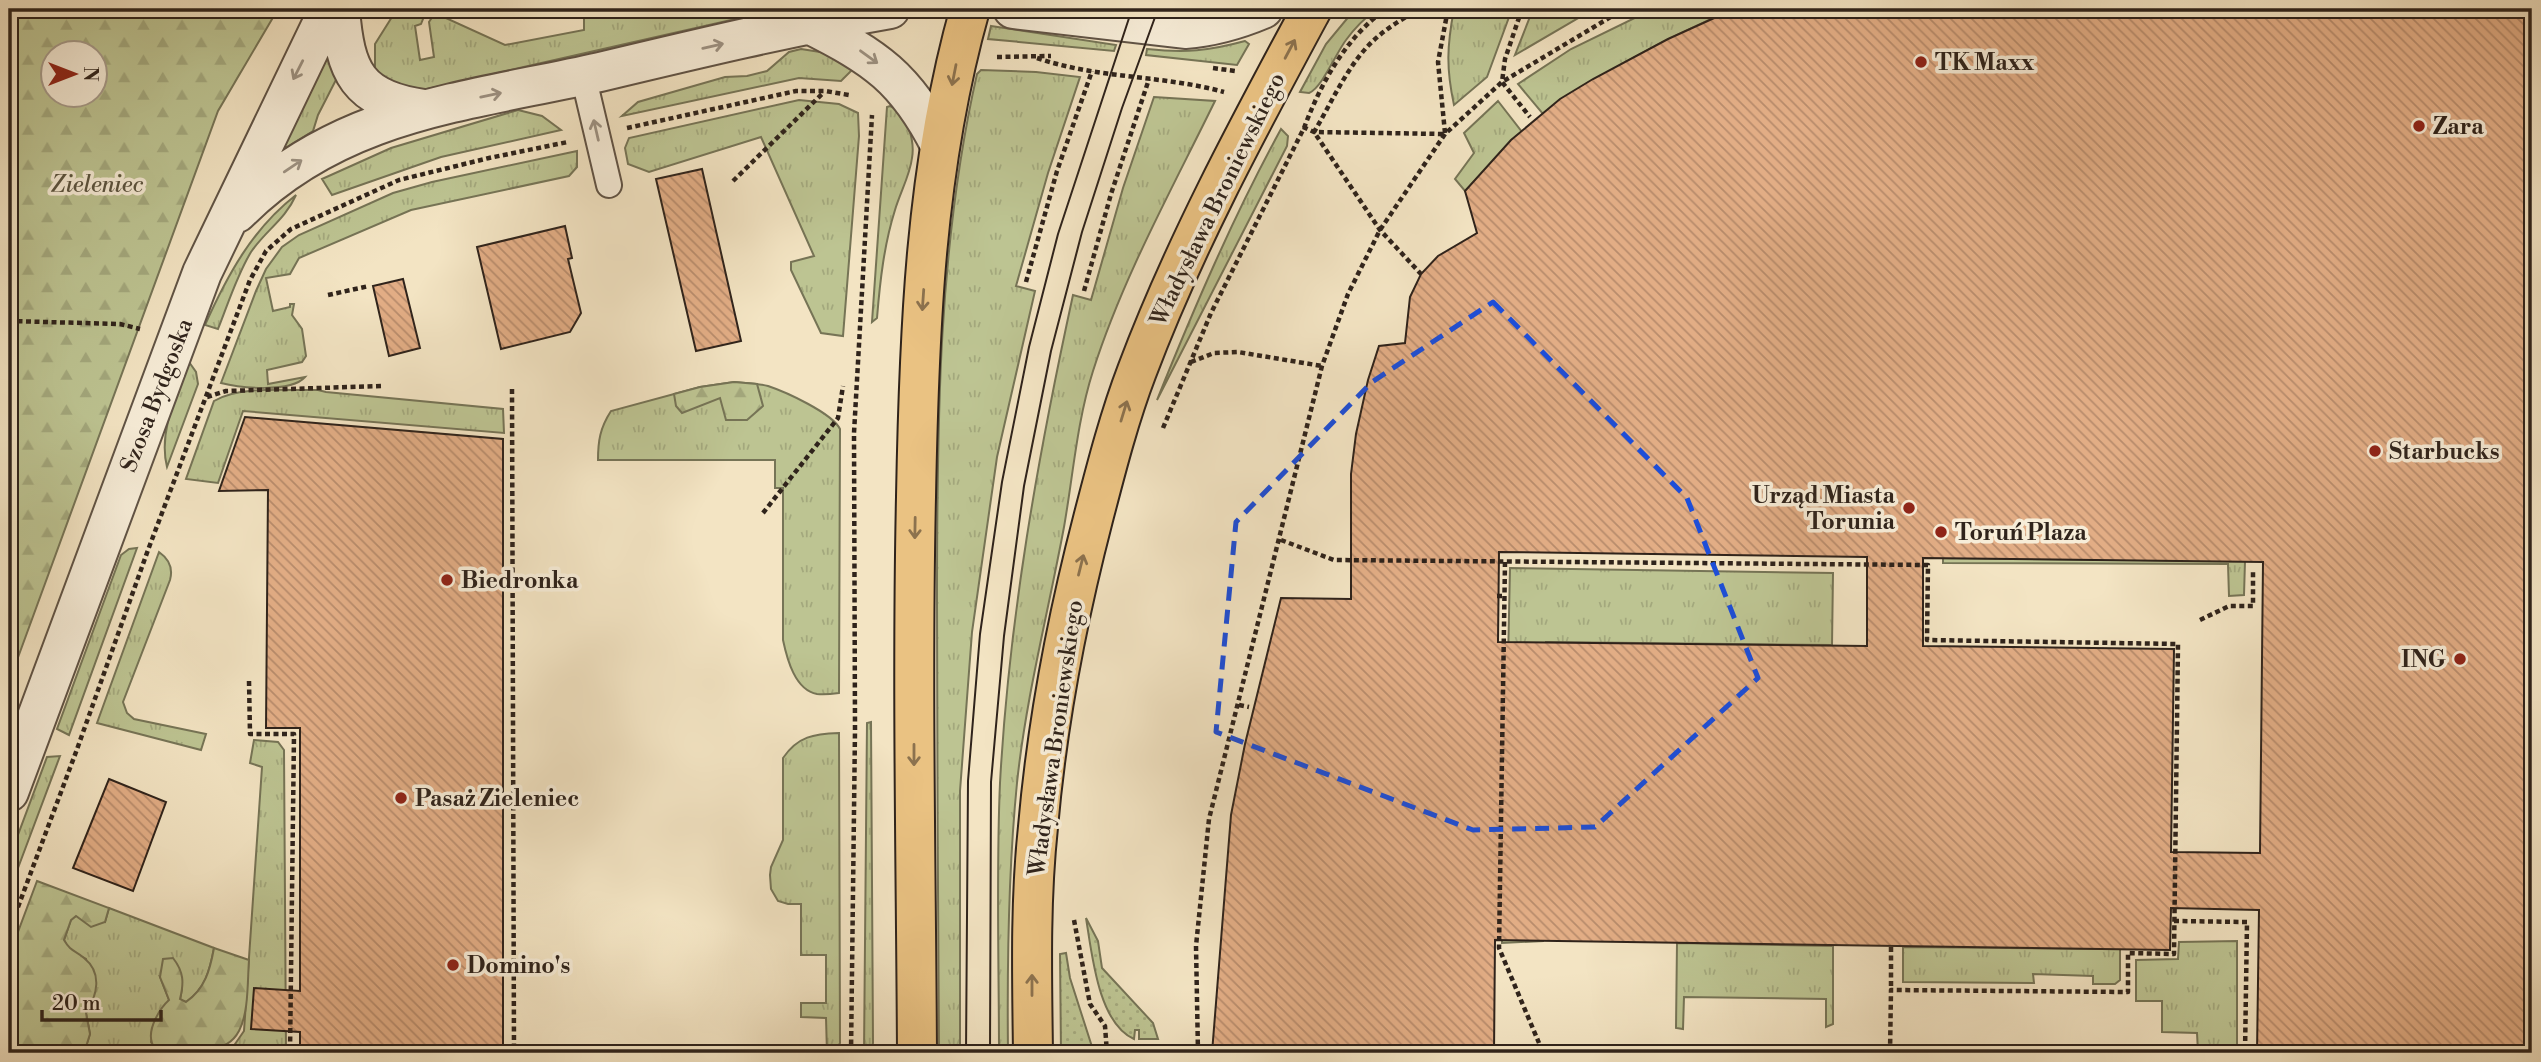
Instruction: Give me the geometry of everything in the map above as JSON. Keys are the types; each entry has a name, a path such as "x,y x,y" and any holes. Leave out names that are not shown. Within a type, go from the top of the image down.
{"main road":[{"path":"916,1053 914,673 918,390 928,234 940,145 960,42 970,9"},
{"name":"Władysława Broniewskiego","path":"1032,1053 1032,934 1038,826 1058,684 1080,572 1104,476 1136,372 1185,257 1312,9"}],"street":[{"name":"Szosa Bydgoska","path":"9,792 202,273 329,9"},
{"path":"340,9 344,48 355,74 371,93 402,106 424,109"},
{"path":"224,228 289,168 353,133 424,109 809,24 890,9"},
{"path":"1013,9 1185,29 1211,27 1263,9"},
{"path":"1128,9 1185,29"},
{"path":"809,24 863,51 885,69 925,116 940,145"}],"lane":[{"path":"583,75 609,185"}],"path":[{"path":"1161,431 1211,313 1313,105 1336,62 1361,30 1386,9"},
{"path":"1420,9 1396,22 1372,41 1352,67 1314,132 1380,229 1421,274"},
{"path":"1445,134 1438,62 1448,9"},
{"path":"1522,9 1505,59 1502,82 1530,117"},
{"path":"1601,9 1613,9"},
{"path":"1212,1050 1198,1052 1196,946 1209,820 1322,366 1348,294 1380,229 1445,134 1502,82 1624,9"},
{"path":"991,57 1036,58"},
{"path":"1026,282 1057,171 1091,71"},
{"path":"1084,291 1111,194 1149,79"},
{"path":"622,129 777,94 807,90 856,96"},
{"path":"733,181 825,92"},
{"path":"851,1053 855,730 854,433 873,112"},
{"path":"9,931 250,281 266,251 291,229 399,180 489,158 572,142"},
{"path":"318,206 325,212"},
{"path":"328,295 369,286"},
{"path":"9,321 120,324"},
{"path":"1190,362 1214,353 1238,352 1322,366"},
{"path":"206,398 226,391 382,386"},
{"path":"763,513 838,418 843,386"},
{"path":"512,389 513,1053"},
{"path":"1280,540 1334,560 1928,565 1927,640 2178,645 2174,954 2128,953 2128,992 1891,990"},
{"path":"1506,561 1499,948 1539,1043"},
{"path":"2200,620 2229,606 2253,606 2253,569"},
{"path":"1497,596 1506,596"},
{"path":"249,681 250,734 294,734 290,1053"},
{"path":"1239,705 1249,707"},
{"path":"1074,919 1090,1004 1105,1026 1107,1053"},
{"path":"2174,921 2247,922 2245,1053"},
{"path":"1890,1053 1891,947"}],"highlighted area":[{"path":"1493,302 1687,498 1758,678 1595,827 1473,830 1216,732 1236,522 1372,382"}],"green space":[{"name":"Zieleniec","path":"9,9 278,9 218,111 9,682"},
{"path":"397,9 427,9 421,24 415,26 420,60 434,57 429,22 435,13 505,45 584,30 584,9 672,9 674,12 691,9 780,9 427,89 410,90 392,85 375,69 375,44"},
{"path":"1355,9 1377,9 1349,36 1314,90 1309,93 1300,92 1326,44"},
{"path":"1454,9 1512,9 1487,77 1454,105 1448,57"},
{"path":"1533,9 1574,9 1585,14 1515,55"},
{"path":"1653,9 1734,9 1636,57 1543,114 1518,84 1571,49"},
{"path":"991,26 1116,45 1114,51 988,39"},
{"path":"1245,41 1249,44 1237,65 1146,55 1147,49 1197,50"},
{"path":"801,49 833,54 856,66 841,81 799,78 622,116 638,102 725,77 747,76 767,71 789,52"},
{"path":"330,52 339,74 313,131 281,151"},
{"path":"981,70 1080,77 1048,173 1016,286 1035,291 997,457 972,632 960,791 960,1053 939,1053 939,401 954,204 977,74"},
{"path":"1154,97 1215,101 1149,234 1119,302 1093,371 1083,409 1064,527 1021,751 1010,884 1008,1053 999,1053 1000,783 1010,660 1027,538 1073,295 1091,300 1123,188"},
{"path":"799,100 839,104 858,113 859,136 843,336 821,333 791,270 791,262 814,256 761,137 649,172 628,164 625,148 629,138"},
{"path":"1498,101 1522,132 1465,191 1455,179 1474,153 1464,133"},
{"path":"890,106 901,114 905,121 913,151 888,236 877,318 872,322 887,107"},
{"path":"518,110 542,116 561,130 441,157 332,195 322,179 391,148"},
{"path":"1281,129 1288,136 1287,146 1157,400 1215,263"},
{"path":"577,151 577,167 569,176 411,210 299,258 290,274 266,278 273,311 294,304 292,315 302,329 306,356 302,362 267,370 268,384 305,377 298,382 277,387 252,388 221,383 266,269 282,247 299,235 393,193"},
{"path":"296,195 292,204 251,252 218,329 205,325 242,254 266,223"},
{"path":"189,362 196,372 198,384 167,467 167,427"},
{"path":"734,382 764,385 786,393 828,416 840,429 839,693 820,694 803,687 793,673 787,656 783,640 783,488 775,488 775,460 598,460 600,435 611,411 700,387"},
{"path":"734,382 757,384 763,406 747,420 726,420 720,398 682,413 676,406 674,394"},
{"path":"318,390 503,409 504,433 243,411 218,483 186,479 214,401 224,396 250,391"},
{"path":"137,548 69,735 57,729 121,555 129,549"},
{"path":"159,552 169,565 170,580 123,702 127,713 134,719 206,734 201,750 97,723"},
{"path":"1943,558 2245,561 2244,595 2229,596 2228,564 1943,563"},
{"path":"1510,568 1833,573 1832,645 1546,642 1543,941 1502,943"},
{"path":"871,722 873,1043 871,1053 864,1053 867,723"},
{"path":"839,733 840,1043 835,1053 827,1053 826,1018 801,1017 801,1003 826,1003 826,955 801,955 801,904 778,901 771,889 770,875 783,840 783,758 795,745 807,738"},
{"path":"254,740 278,742 284,750 286,1053 213,1053 233,1047 244,1031 262,767 250,763"},
{"path":"60,756 9,892 9,859 47,757"},
{"path":"37,881 109,908 105,922 91,927 76,916 71,920 64,940 90,964 96,978 93,999 86,1013 90,1034 84,1053 20,1053 9,1045 9,956"},
{"path":"109,908 214,948 206,978 198,991 186,1002 180,1000 182,989 160,977 169,1000 151,1042 158,1053 84,1053 90,1034 86,1013 94,1001 86,959 69,950 64,940 71,920 77,915 105,922"},
{"path":"1086,918 1098,941 1102,968 1153,1023 1158,1039 1139,1039 1139,1030 1135,1030 1134,1039 1122,1031 1112,1018 1094,968"},
{"path":"2237,941 2237,1052 2198,1052 2197,1033 2162,1032 2162,1001 2136,1001 2136,960 2178,959 2179,942"},
{"path":"1677,943 1833,946 1833,1024 1826,1027 1826,999 1684,997 1683,1029 1676,1028"},
{"path":"1903,947 2120,949 2120,980 2115,984 2093,984 2093,976 2033,974 2034,983 1903,982"},
{"path":"214,948 249,960 246,1009 236,1036 225,1045 210,1049 190,1046 180,1053 158,1053 152,1043 151,1032 158,1013 169,1000 160,977 163,959 173,958 179,968 182,983 180,999 186,1002 198,991 206,978"},
{"path":"1066,953 1070,978 1094,1053 1061,1053 1060,954"}],"building":[{"name":"Toruń Plaza","path":"1734,9 2532,9 2532,1053 2257,1053 2259,910 2171,908 2170,950 1495,940 1494,1053 1212,1053 1231,815 1245,744 1281,598 1351,599 1351,474 1356,434 1379,346 1405,343 1410,297 1421,274 1438,256 1477,233 1465,191 1511,140 1560,99 1668,39","holes":["1499,552 1867,557 1867,646 1498,642","1923,558 2263,562 2260,853 2171,852 2174,649 1923,646"]},
{"path":"702,169 741,341 696,351 656,179"},
{"path":"565,226 572,258 568,259 581,313 570,332 501,349 477,247"},
{"path":"403,279 420,348 389,356 373,286"},
{"name":"Pasaż Zieleniec","path":"245,417 503,439 503,1053 300,1053 300,1032 251,1029 254,988 300,991 300,728 266,728 268,490 219,491"},
{"path":"109,779 166,802 133,891 73,868"}],"tram line":[{"path":"966,1053 968,781 980,634 1002,482 1029,347 1058,234 1132,9"},
{"path":"990,1053 991,782 1004,636 1024,486 1051,351 1082,232 1122,108 1158,9"}],"place":[{"name":"TK Maxx","path":"1921,62"},
{"name":"Zara","path":"2419,126"},
{"name":"Starbucks","path":"2375,451"},
{"name":"Urząd Miasta Torunia","path":"1909,508"},
{"name":"Toruń Plaza","path":"1941,532"},
{"name":"Biedronka","path":"447,580"},
{"name":"ING","path":"2460,659"},
{"name":"Pasaż Zieleniec","path":"401,798"},
{"name":"Domino's","path":"453,965"}]}
